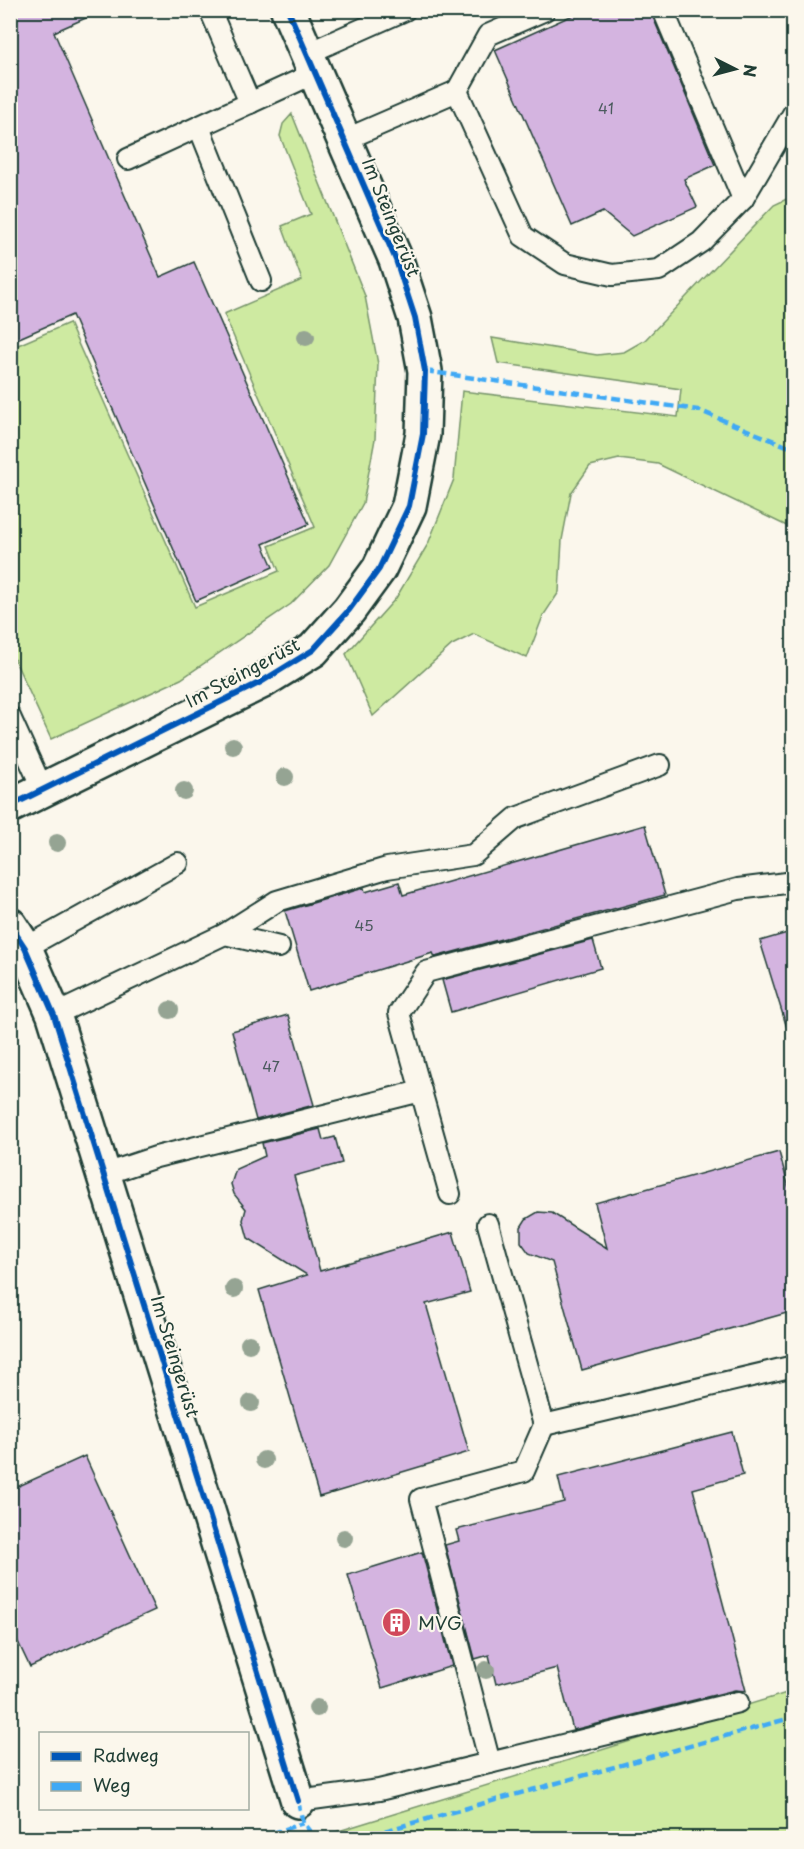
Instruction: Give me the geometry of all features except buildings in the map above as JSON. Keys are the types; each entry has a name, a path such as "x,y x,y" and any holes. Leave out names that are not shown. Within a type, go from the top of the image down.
{"street":[{"name":"Im Steingerüst","path":"10,806 261,682 313,650 349,610 379,569 409,506 423,434 425,370 415,318 396,260 288,10"},
{"name":"Im Steingerüst","path":"18,937 54,1014 298,1801"}],"lane":[{"path":"210,10 250,103"},
{"path":"128,159 250,103 311,63 405,10"},
{"path":"344,140 458,91 488,35 545,10"},
{"path":"663,10 743,200"},
{"path":"458,91 523,236 565,264 612,275 659,270 701,242 743,200 794,112"},
{"path":"199,127 261,281"},
{"path":"10,717 43,790"},
{"path":"54,1014 225,934 277,901 387,868 473,855 516,818 660,765"},
{"path":"18,937 178,863"},
{"path":"450,1194 399,1013 426,972 738,889 794,882"},
{"path":"225,934 279,947"},
{"path":"105,1174 156,1157 421,1091"},
{"path":"488,1224 544,1425 525,1470 421,1499 490,1762"},
{"path":"544,1425 794,1366"},
{"path":"298,1801 379,1790 738,1702"}],"green space":[{"path":"292,114 365,296 378,364 375,439 363,503 329,565 291,604 181,679 51,739 11,652 11,348 69,323 195,607 279,571 269,546 315,527 224,314 302,280 282,226 311,214 280,136 283,124"},
{"path":"793,196 793,529 658,464 619,459 590,466 571,493 562,540 559,592 543,616 527,658 474,634 452,645 373,716 346,654 396,598 428,544 454,479 462,391 678,417 681,389 498,363 492,338 597,355 624,352 645,340 774,205"},
{"path":"793,1691 793,1838 316,1838"}],"marked path":[{"path":"425,371 698,410 794,449"},
{"path":"359,1838 794,1717"},
{"path":"298,1801 303,1823 315,1838"},
{"path":"259,1838 303,1823"}],"cycle path":[{"path":"10,806 261,682 313,650 349,610 379,569 409,506 423,434 425,371 415,318 396,260 288,10"},
{"path":"10,925 25,948 54,1015 298,1801"}],"place":[{"name":"MVG","path":"397,1622"}]}
